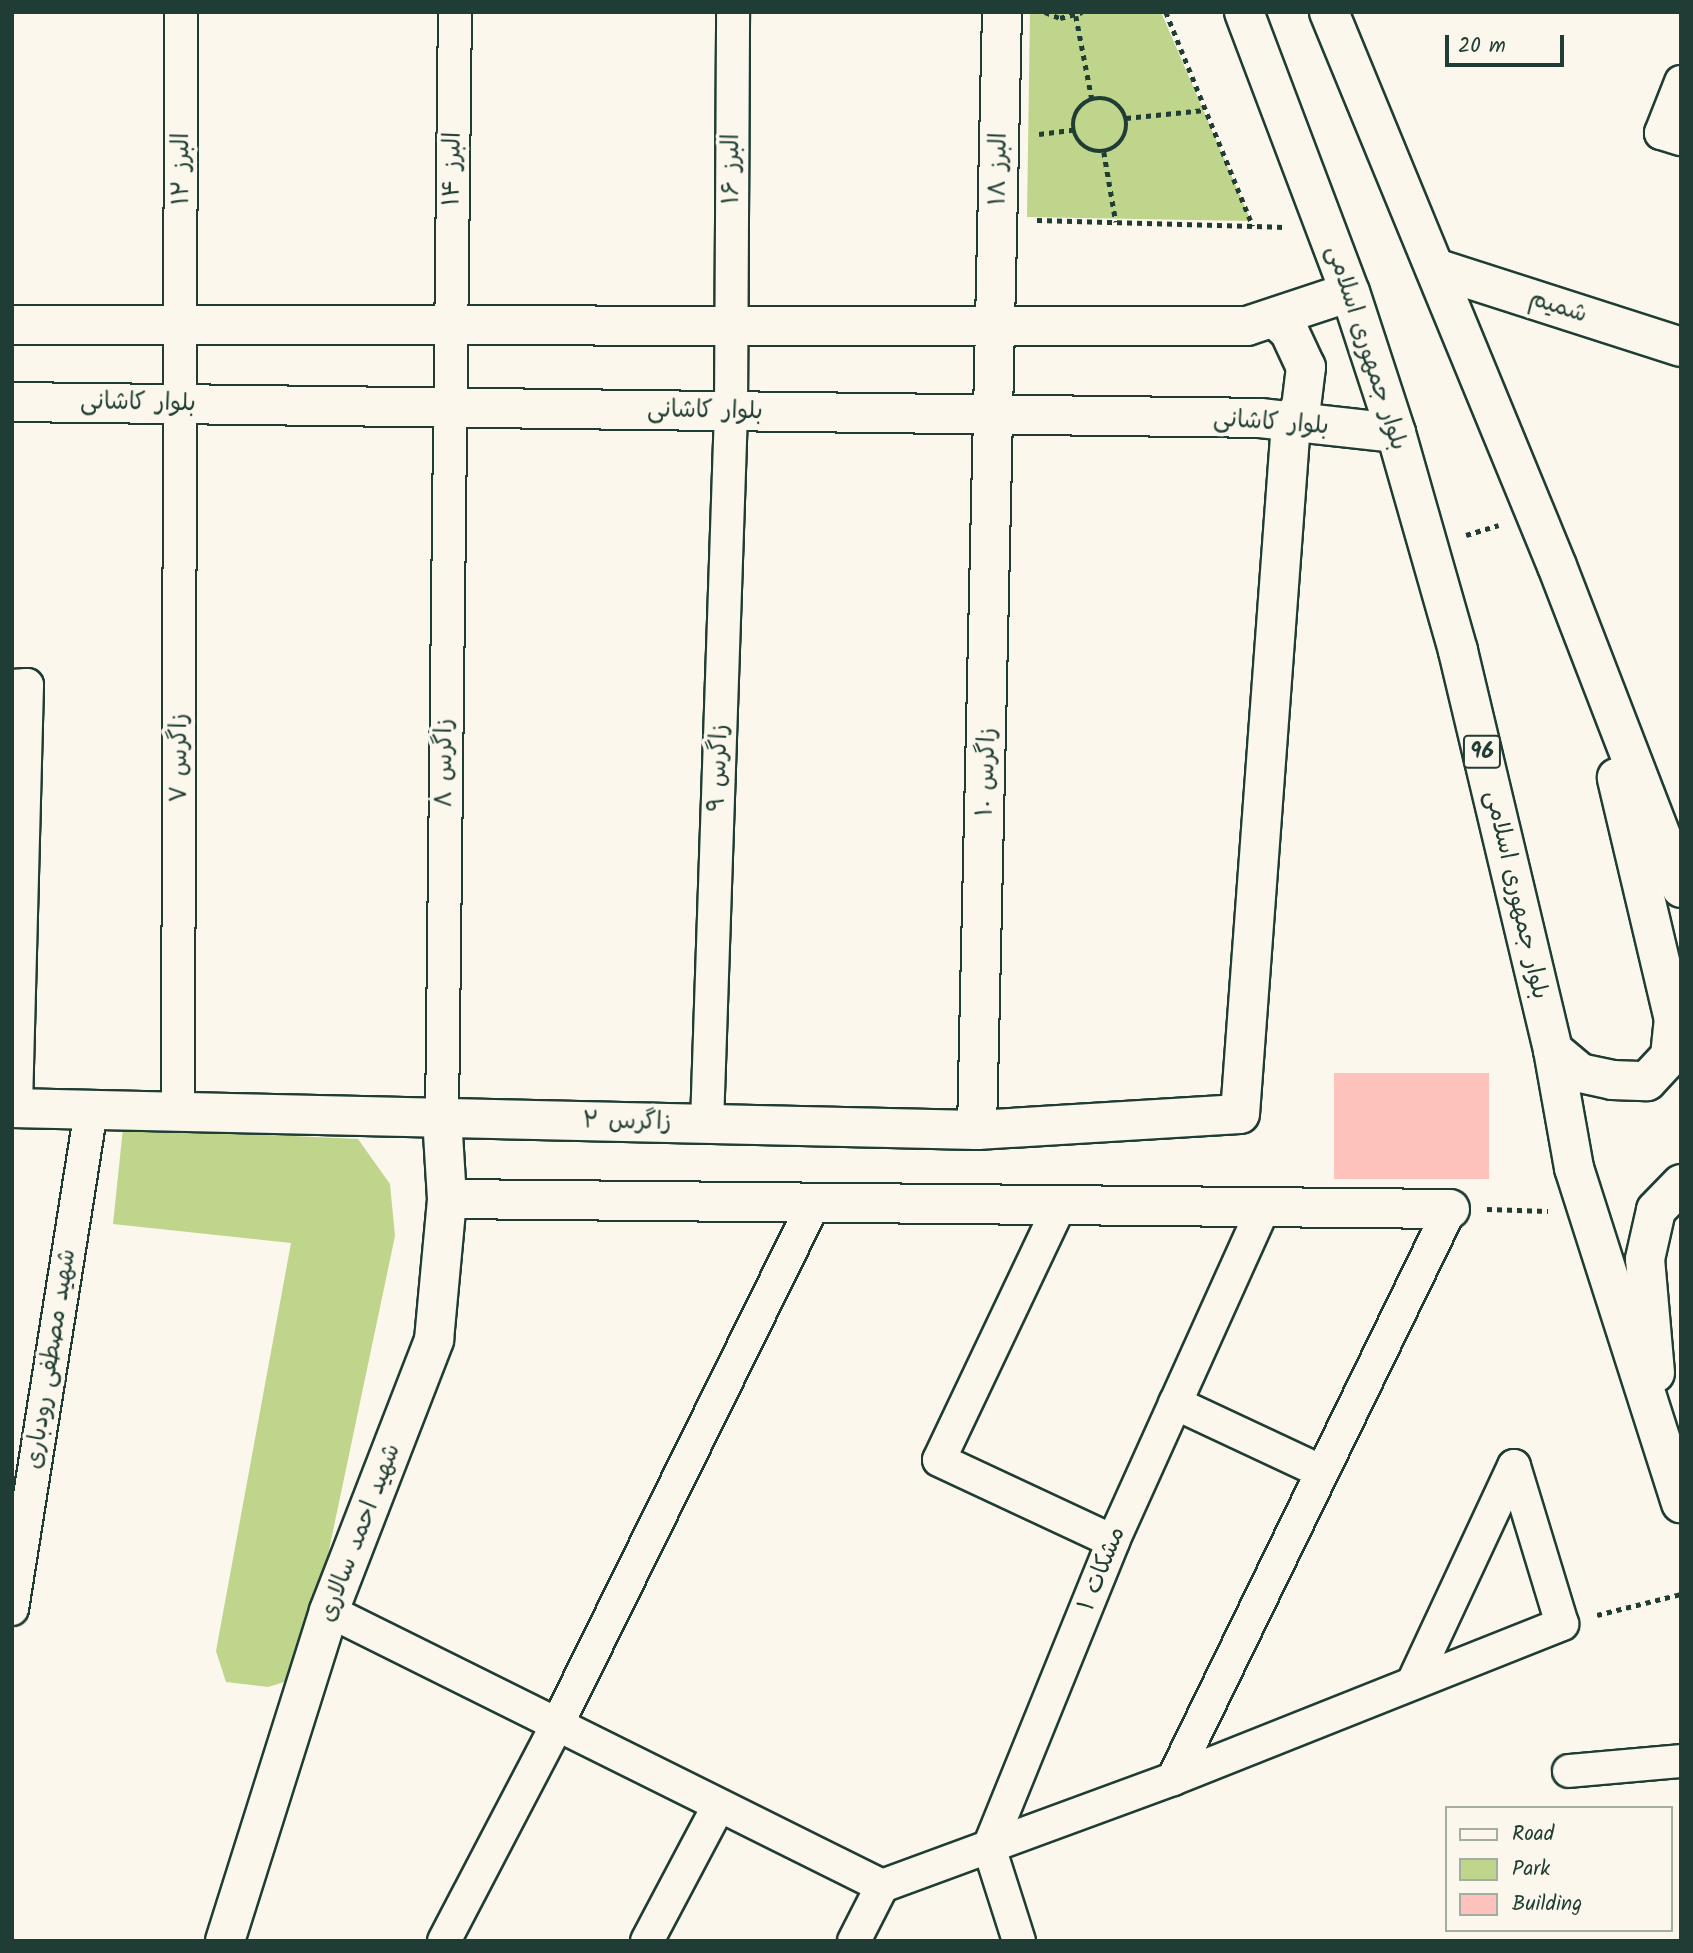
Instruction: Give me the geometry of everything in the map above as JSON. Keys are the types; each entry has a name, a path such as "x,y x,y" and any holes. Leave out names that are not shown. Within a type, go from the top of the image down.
{"main road":[{"name":"البرز ۱۸","path":"997,415 996,326 1002,12"},
{"name":"بلوار جمهوری اسلامی","path":"1244,12 1350,292 1396,433 1429,547 1553,1050 1574,1168 1681,1503"},
{"path":"1329,12 1536,513 1681,888"},
{"name":"شمیم","path":"1435,268 1681,347"},
{"path":"12,325 1247,326 1350,292"},
{"path":"1274,318 1289,331 1306,367 1301,406 1291,423"},
{"name":"بلوار کاشانی","path":"12,402 997,415 1291,423 1396,433"},
{"name":"زاگرس ۱۰","path":"977,1130 997,415"},
{"name":"زاگرس ۲","path":"14,1108 977,1130 1241,1114 1291,423"},
{"path":"1553,1050 1580,1073 1647,1080 1670,1056 1674,1020 1584,640"},
{"name":"شهید احمد سالاری","path":"225,1941 329,1611 434,1340 447,1199 442,1118"},
{"path":"1660,1440 1645,1259 1656,1210 1681,1184"},
{"path":"447,1199 1265,1205 1450,1209"}],"street":[{"name":"البرز ۱۲","path":"181,12 183,404"},
{"name":"البرز ۱۴","path":"448,407 455,12"},
{"name":"البرز ۱۶","path":"731,411 733,12"},
{"path":"1681,82 1661,133 1681,139"},
{"name":"زاگرس ۷","path":"178,1112 183,404"},
{"name":"زاگرس ۸","path":"442,1118 448,407"},
{"name":"زاگرس ۹","path":"708,1124 731,411"},
{"path":"12,686 27,685 14,1108"},
{"name":"شهید مصطفی رودباری","path":"12,1609 91,1110"},
{"path":"444,1941 556,1727 815,1201"},
{"path":"1061,1203 939,1460 1112,1541"},
{"name":"مشکات ۱","path":"989,1847 1112,1541 1265,1205"},
{"path":"1173,1779 1450,1209"},
{"path":"1175,1403 1322,1472"},
{"path":"853,1941 883,1886 1173,1779 1562,1624 1514,1466 1413,1683"},
{"path":"329,1611 556,1727 883,1886"},
{"path":"1569,1771 1681,1761"},
{"path":"647,1941 718,1807"},
{"path":"989,1847 1019,1941"}],"path":[{"path":"1045,12 1076,16 1082,12"},
{"path":"1166,12 1253,226"},
{"path":"1076,16 1092,99"},
{"path":"1092,99 1117,103 1126,118 1125,138 1104,152 1084,148 1073,130 1081,105 1092,99"},
{"path":"1126,118 1205,110"},
{"path":"1104,152 1116,222"},
{"path":"998,219 1326,228"},
{"path":"1429,547 1536,513"},
{"path":"1450,1209 1587,1211"},
{"path":"1562,1624 1681,1594"}],"green space":[{"path":"1030,12 1161,12 1251,221 1027,217"},
{"path":"123,1128 358,1139 390,1184 395,1236 309,1645 297,1678 268,1687 226,1682 216,1651 291,1243 113,1224"}],"building":[{"path":"1334,1073 1489,1073 1489,1179 1334,1179"}]}
